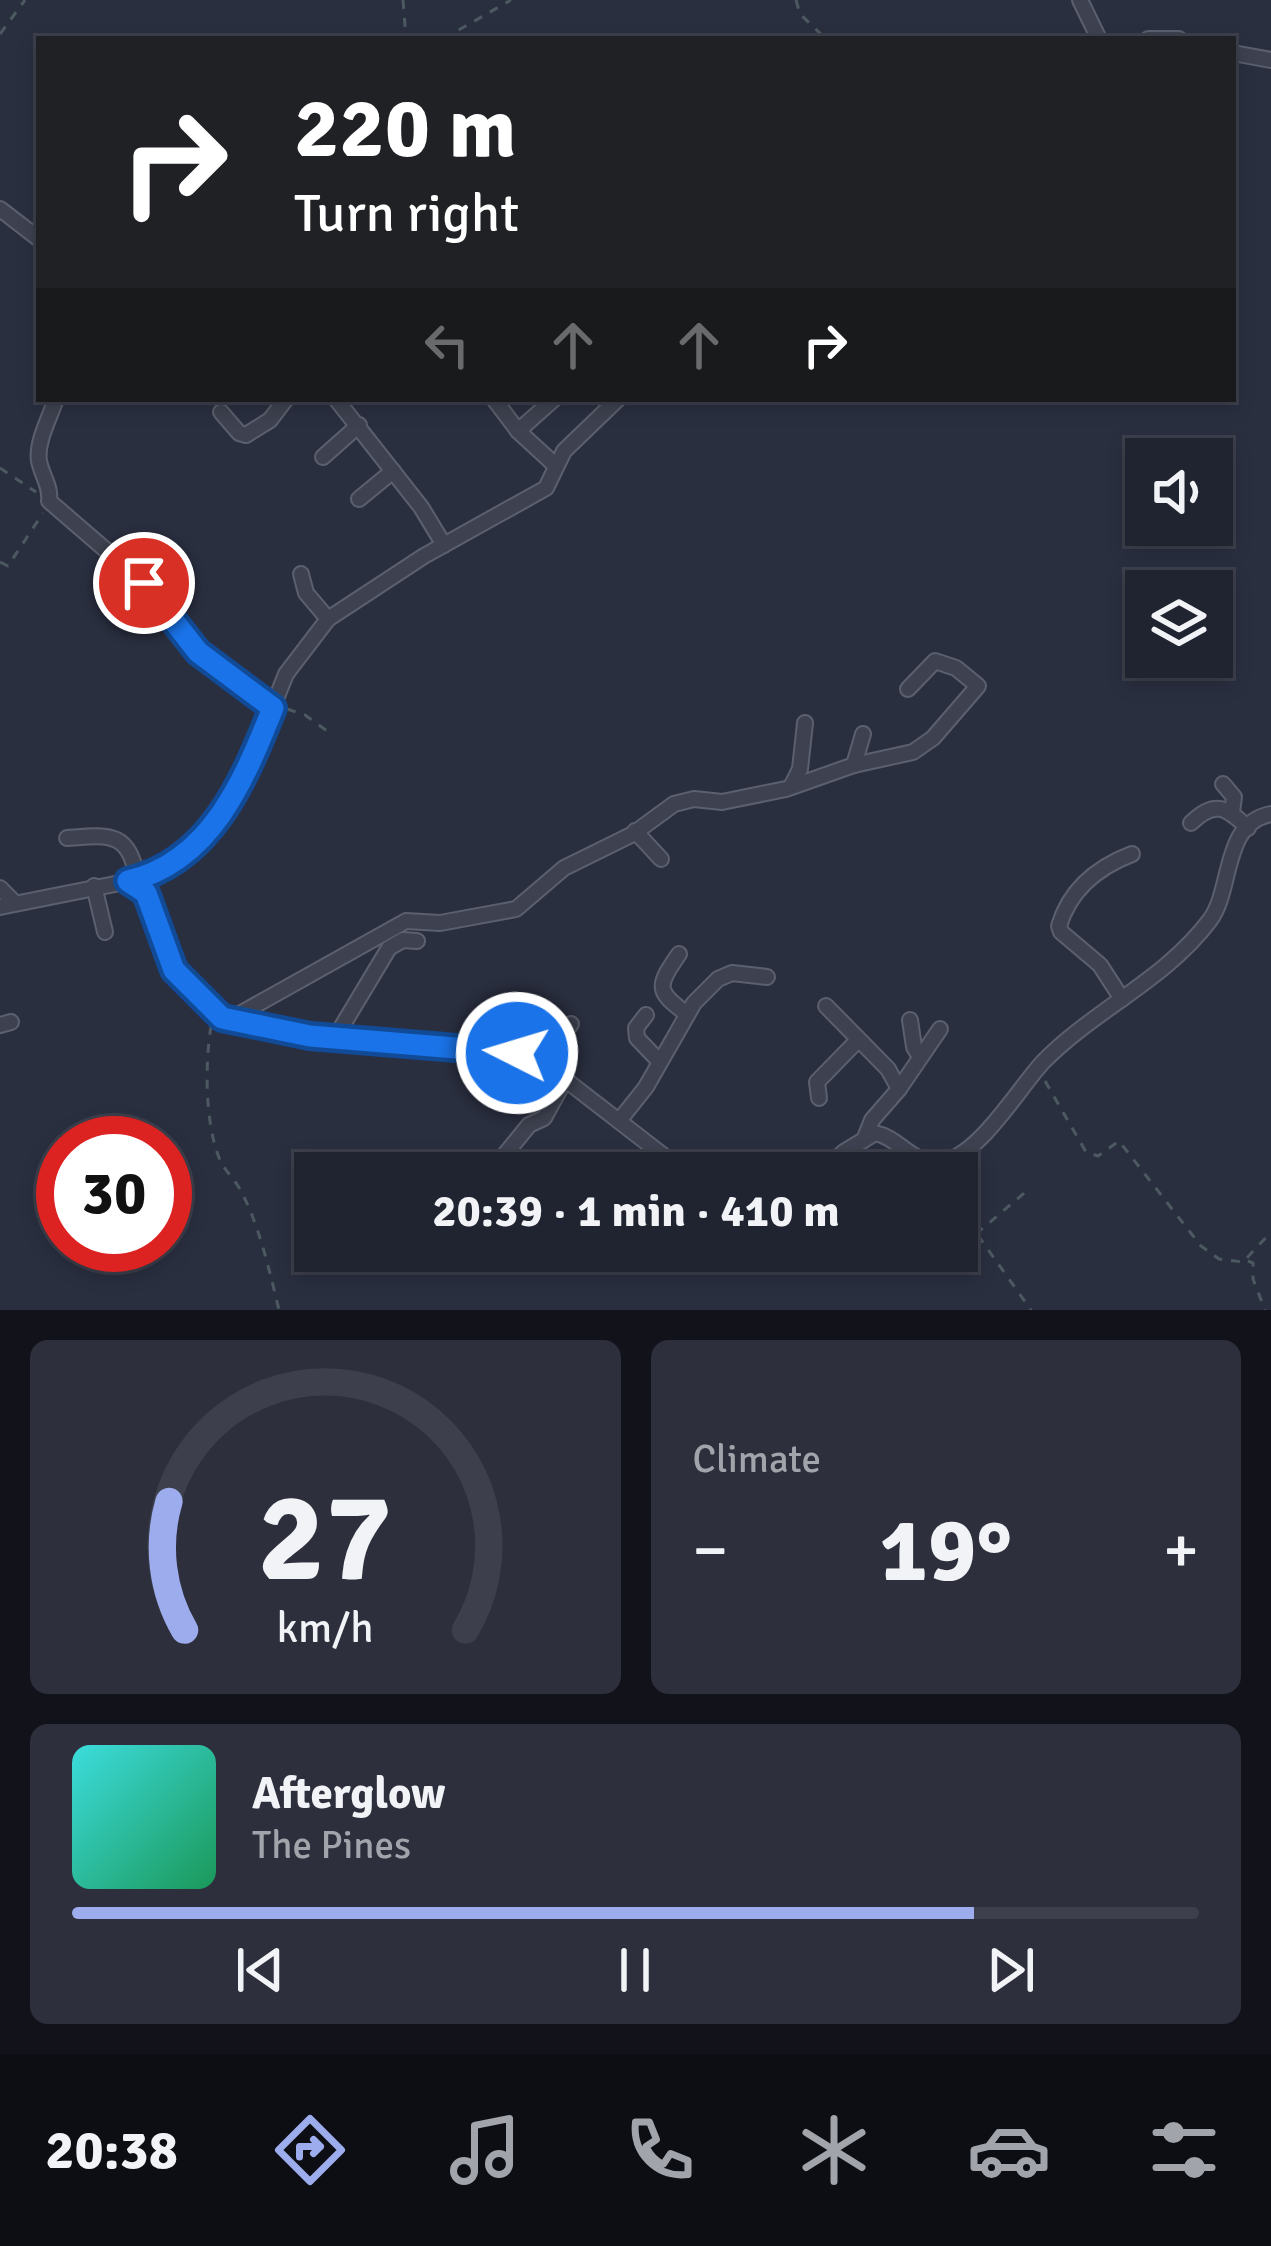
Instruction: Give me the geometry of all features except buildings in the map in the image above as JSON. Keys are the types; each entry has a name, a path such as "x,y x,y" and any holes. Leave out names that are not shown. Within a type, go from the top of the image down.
{"street":[{"path":"1080,0 1098,36"},
{"path":"1236,54 1271,60"},
{"path":"0,208 36,237"},
{"path":"55,402 39,449 49,499 135,574 198,652 274,705"},
{"path":"221,412 239,433 246,434 270,420 284,402"},
{"path":"339,402 444,545"},
{"path":"496,402 518,431 555,465"},
{"path":"518,431 551,402"},
{"path":"0,889 7,905 132,880 175,864 208,832 251,762 286,674 328,619 444,545 546,488 564,451 615,402"},
{"path":"323,458 359,424"},
{"path":"359,499 393,471"},
{"path":"301,574 306,593 328,619"},
{"path":"222,1017 398,924 470,919 516,909 564,868 635,832 664,808 684,800 722,802 790,788 854,765 913,752 948,723 978,686 956,668 935,661 908,689"},
{"path":"790,788 800,769 806,723"},
{"path":"854,765 863,734"},
{"path":"1222,784 1234,797 1232,812"},
{"path":"1192,823 1211,808 1232,812 1248,828"},
{"path":"848,1152 875,1133 928,1162 955,1159 1069,1040 1177,957 1211,918 1222,897 1229,859 1248,828 1262,815 1271,814"},
{"path":"635,832 661,860"},
{"path":"67,838 113,836 127,850 132,880 146,893 174,970 222,1017 335,1038 508,1052 542,1060 660,1152"},
{"path":"1123,999 1100,965 1059,926 1072,897 1100,867 1132,854"},
{"path":"94,886 105,932"},
{"path":"335,1038 389,948 403,940 417,940"},
{"path":"679,954 661,990 687,1013"},
{"path":"620,1120 646,1088 687,1013 718,979 732,973 767,977"},
{"path":"826,1006 889,1069 899,1089"},
{"path":"646,1015 637,1028 637,1038 659,1060"},
{"path":"910,1020 920,1057"},
{"path":"542,1060 571,1024"},
{"path":"864,1139 872,1120 940,1029"},
{"path":"819,1099 817,1082 858,1040"},
{"path":"506,1152 530,1125 544,1118 566,1078"}],"path":[{"path":"0,34 25,0"},
{"path":"403,0 406,36"},
{"path":"448,36 511,0"},
{"path":"796,0 800,14 823,36"},
{"path":"0,468 49,499 8,566 0,562"},
{"path":"274,705 305,715 330,733"},
{"path":"222,1017 209,1039 209,1097 216,1150 227,1175 237,1184 266,1257 278,1310"},
{"path":"1034,1073 1048,1084 1086,1152 1098,1156 1119,1141 1201,1246 1219,1259 1252,1264 1265,1310"},
{"path":"978,1232 1029,1189"},
{"path":"1246,1260 1271,1232"},
{"path":"978,1239 1018,1286 1031,1310"}],"route":[{"path":"144,583 198,652 273,708 251,762 208,832 175,864 128,881 144,890 150,900 165,953 180,979 215,1013 242,1025 310,1036 517,1053"}]}
